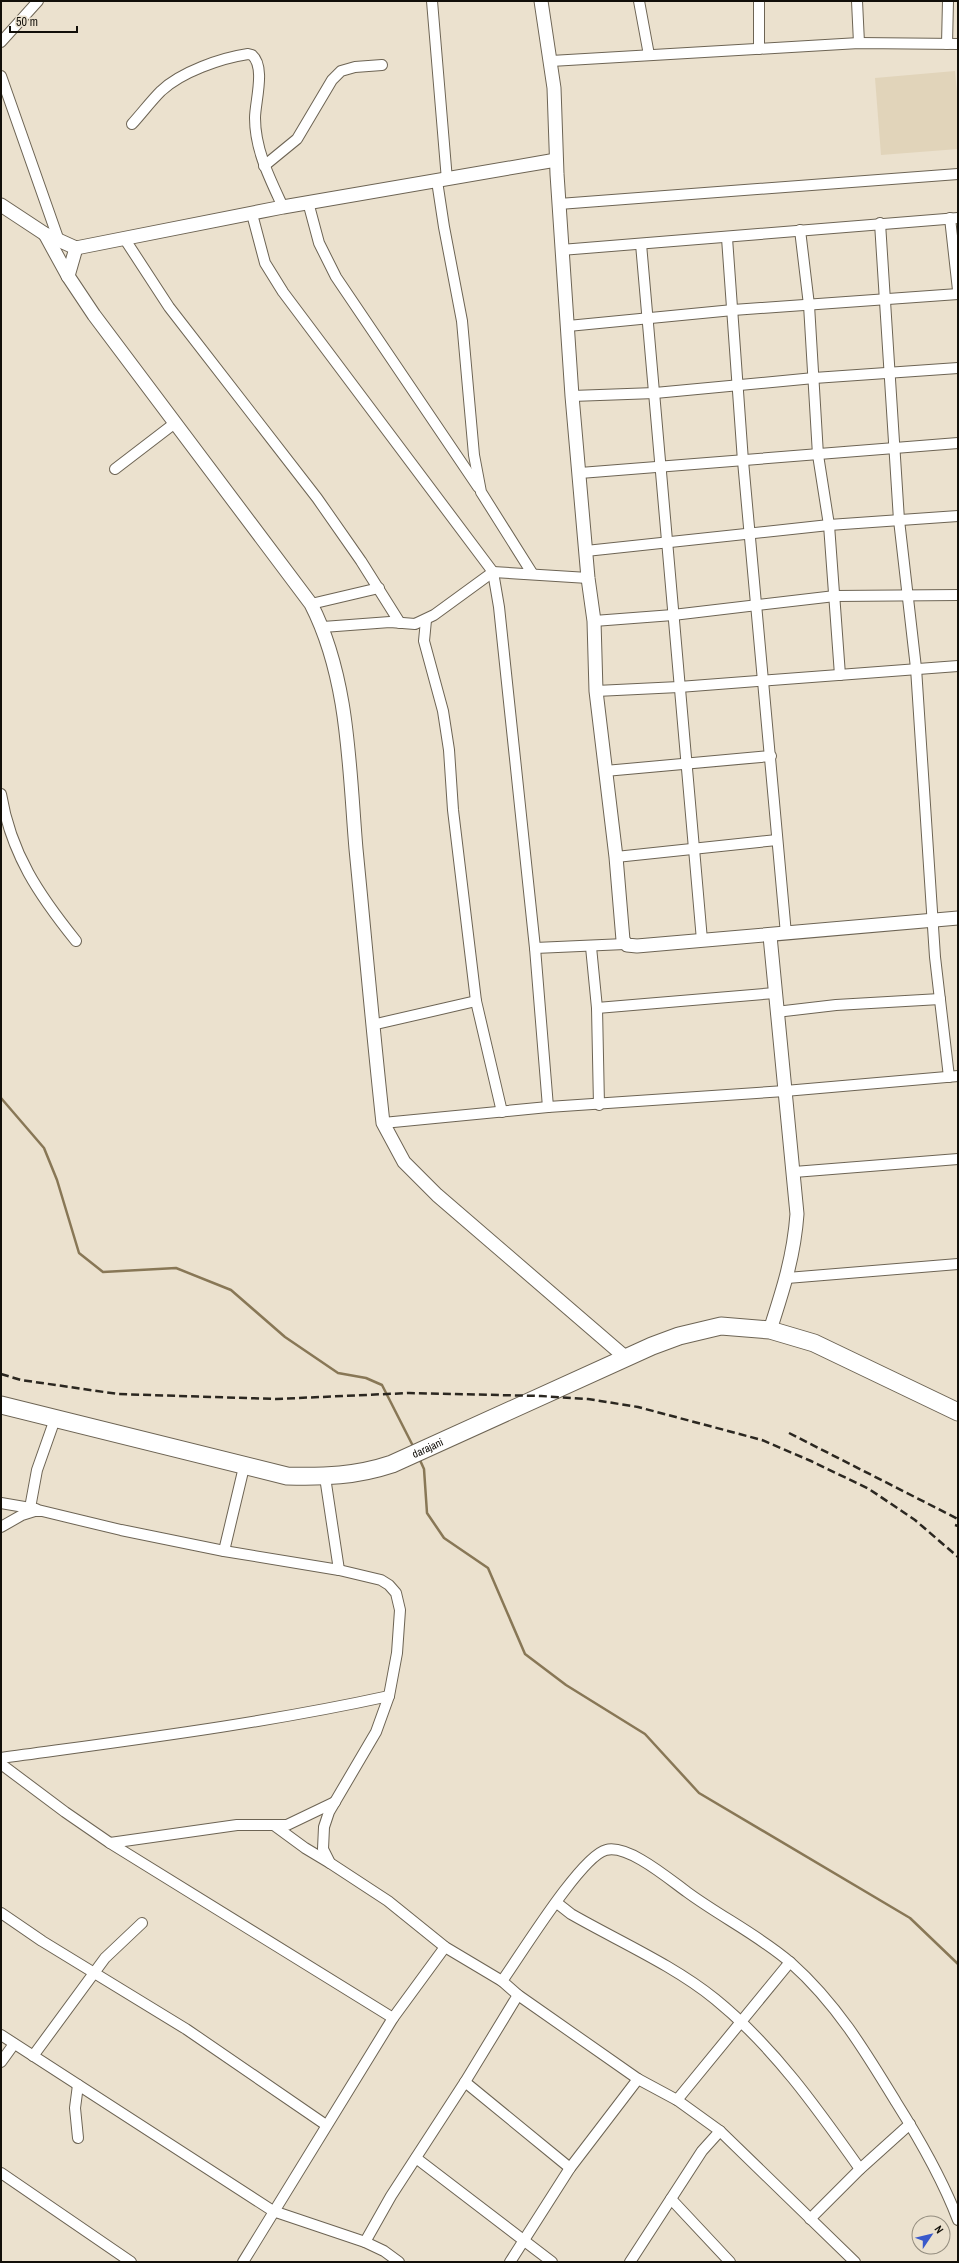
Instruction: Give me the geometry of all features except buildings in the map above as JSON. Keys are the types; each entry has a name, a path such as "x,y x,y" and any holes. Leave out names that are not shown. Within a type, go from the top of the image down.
{"highway":[{"name":"darajani","path":"1,1405 287,1476 325,1477 354,1474 392,1464 663,1341 721,1326 770,1330 814,1343 958,1412"}],"street":[{"path":"1,42 38,1"},
{"path":"432,1 444,226 462,321 474,455 481,492"},
{"path":"541,1 551,61 557,118 556,160 561,250 588,578 594,621 596,691 616,857 621,936 625,944"},
{"path":"639,1 649,55"},
{"path":"759,1 759,49"},
{"path":"857,1 858,43"},
{"path":"948,1 948,44"},
{"path":"551,61 858,43 958,44"},
{"path":"132,124 161,91 175,82 220,59 248,54 252,55 258,67 255,119 257,138 264,166 283,207"},
{"path":"264,166 297,139 332,80 341,71 355,66 382,65"},
{"path":"1,76 59,241"},
{"path":"1,205 45,234 76,248 308,202 556,160"},
{"path":"559,204 958,174"},
{"path":"308,202 320,243 333,271 481,492 532,573"},
{"path":"252,214 265,263 283,292 494,572 535,948 548,1107"},
{"path":"561,250 727,238 800,230 954,218 958,290"},
{"path":"383,1123 548,1107 599,1105 953,1077 940,999 932,920 916,668 909,596 899,520 880,223"},
{"path":"800,230 809,305 818,455 829,525 840,675"},
{"path":"45,234 68,276 174,423 311,604 323,627 337,681 349,753 372,1025 383,1123 404,1162 437,1195 625,1357"},
{"path":"124,238 169,307 317,498 379,588 400,623"},
{"path":"727,238 743,461 786,934"},
{"path":"641,244 662,466 679,688 688,763 702,940"},
{"path":"68,276 76,248"},
{"path":"568,326 733,310 958,294"},
{"path":"572,396 655,393 814,378 889,374 958,368"},
{"path":"115,469 174,423"},
{"path":"580,473 958,443"},
{"path":"586,551 829,525 958,516"},
{"path":"323,627 400,623 415,624 426,620 494,572 532,573 588,578"},
{"path":"311,604 379,588"},
{"path":"594,621 673,615 835,596 958,595"},
{"path":"426,620 424,641 443,711 448,744 453,810 476,1001 502,1112"},
{"path":"596,691 679,688 916,668 958,666"},
{"path":"605,771 771,756"},
{"path":"2,801 20,859 34,886 76,941"},
{"path":"616,857 777,840"},
{"path":"535,948 592,947 625,944 638,946 770,936 958,918"},
{"path":"770,936 776,1012 786,1091 797,1214 795,1246 787,1278 770,1330"},
{"path":"592,947 597,1008 599,1105"},
{"path":"597,1008 775,993"},
{"path":"776,1012 836,1005 940,999"},
{"path":"372,1025 476,1001"},
{"path":"794,1172 958,1159"},
{"path":"787,1278 958,1264"},
{"path":"34,1509 37,1470 55,1419"},
{"path":"224,1551 244,1466"},
{"path":"325,1477 339,1570"},
{"path":"1,1503 224,1551 339,1570 381,1580 389,1585 396,1593 400,1610 397,1653 389,1696 376,1732 335,1802 324,1827 322,1839 323,1849 330,1863"},
{"path":"1,1527 34,1509"},
{"path":"1,1758 218,1728 320,1711 389,1696"},
{"path":"1,1764 59,1808 110,1842 393,2018"},
{"path":"110,1842 237,1825 275,1826 297,1822 335,1802"},
{"path":"275,1826 305,1848 388,1901 445,1947 502,1981 518,1995 638,2079 677,2100 720,2131 855,2262"},
{"path":"502,1981 572,1880 591,1859 604,1850 618,1848 663,1875 790,1962 821,1991 846,2021 910,2124 933,2164 958,2220"},
{"path":"557,1903 571,1914 689,1981 714,1999 741,2023 793,2078 860,2169"},
{"path":"1,1913 94,1973 186,2029 326,2125"},
{"path":"33,2056 94,1973 119,1943 142,1923"},
{"path":"243,2262 393,2018 445,1947"},
{"path":"677,2100 790,1962"},
{"path":"365,2242 391,2196 465,2082 518,1995"},
{"path":"1,2035 274,2211 365,2242 384,2251 399,2262"},
{"path":"1,2062 14,2044"},
{"path":"510,2262 570,2168 638,2079"},
{"path":"465,2082 570,2168"},
{"path":"78,2085 75,2108 78,2138"},
{"path":"810,2219 860,2169 910,2124"},
{"path":"630,2262 702,2151 720,2131"},
{"path":"416,2158 552,2262"},
{"path":"1,2173 131,2262"},
{"path":"671,2199 730,2262"}],"shaded area":[{"path":"955,71 958,102 958,149 881,155 875,78"}],"waterway":[{"path":"1,1098 44,1148 57,1180 79,1253 103,1272 176,1268 231,1290 285,1337 338,1373 366,1378 382,1385 414,1448"},
{"path":"419,1458 424,1469 427,1513 444,1538 488,1568 525,1654 566,1685 645,1734 699,1793 910,1918 958,1964"}],"railway":[{"path":"1,1374 21,1380 118,1394 276,1399 409,1393 541,1396 588,1399 638,1407 762,1440 811,1461 869,1489 915,1520 958,1557"},
{"path":"789,1433 958,1519"}]}
